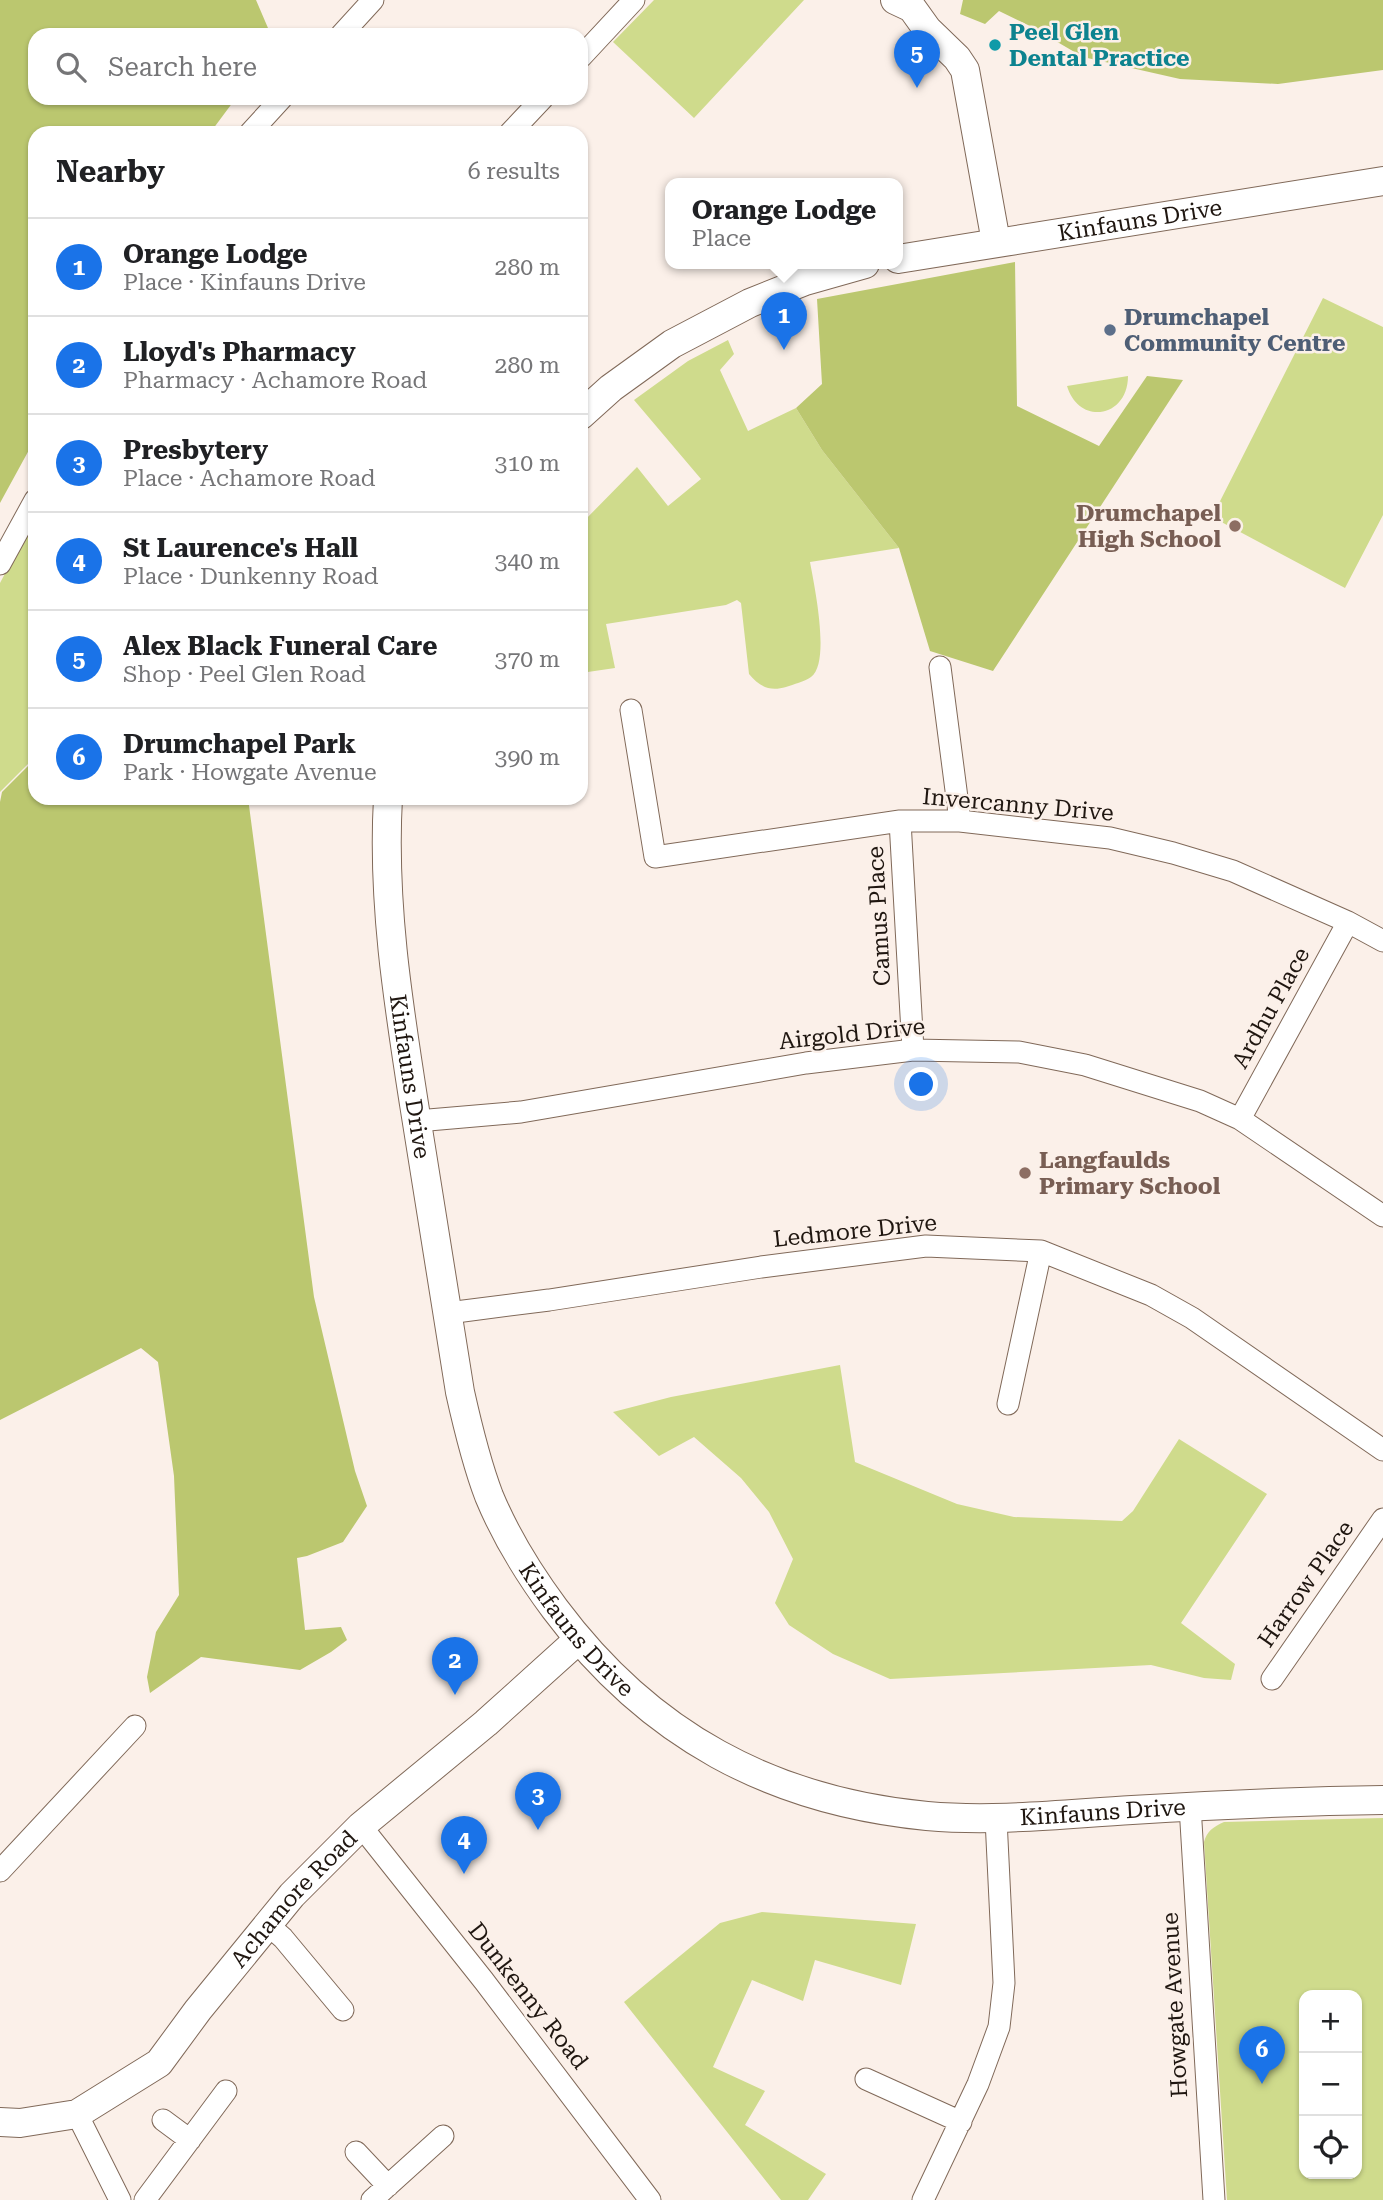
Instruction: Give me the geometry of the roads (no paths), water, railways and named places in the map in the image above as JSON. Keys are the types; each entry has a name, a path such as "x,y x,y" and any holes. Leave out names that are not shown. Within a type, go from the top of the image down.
{"street":[{"path":"347,28 373,0"},
{"path":"588,49 634,0"},
{"path":"895,0 912,8 927,29 957,58 965,70 996,242"},
{"path":"256,126 276,105"},
{"path":"516,126 536,105"},
{"name":"Kinfauns Drive","path":"903,258 1383,181"},
{"path":"588,409 611,388 672,344 750,303 805,281 847,269"},
{"path":"0,564 28,512"},
{"path":"940,667 960,821"},
{"name":"Invercanny Drive","path":"631,709 655,857 900,821 960,821 1110,838 1233,871 1348,922 1383,941"},
{"name":"Kinfauns Drive","path":"388,805 389,925 397,995 460,1392 471,1445 490,1497 514,1548 535,1582 578,1640 629,1692 694,1741 762,1775 825,1798 887,1811 996,1819 1274,1801 1383,1800"},
{"name":"Camus Place","path":"900,821 913,1050"},
{"name":"Ardhu Place","path":"1240,1119 1348,922"},
{"name":"Airgold Drive","path":"417,1121 521,1112 806,1063 913,1050 1018,1052 1085,1065 1200,1101 1240,1119 1383,1216"},
{"name":"Ledmore Drive","path":"448,1313 761,1267 926,1246 1041,1251 1151,1295 1192,1318 1383,1450"},
{"path":"1008,1404 1041,1251"},
{"name":"Harrow Place","path":"1272,1679 1383,1519"},
{"name":"Achamore Road","path":"0,2122 20,2123 76,2114 159,2063 292,1895 361,1826 486,1723 578,1640"},
{"path":"0,1871 135,1726"},
{"name":"Howgate Avenue","path":"1190,1806 1214,2200"},
{"path":"923,2200 961,2122 992,2049 1003,2006 996,1819"},
{"name":"Dunkenny Road","path":"361,1826 493,1992 650,2200"},
{"path":"267,1924 283,1938 343,2010"},
{"path":"866,2079 961,2122"},
{"path":"145,2200 226,2091"},
{"path":"76,2114 120,2200"},
{"path":"163,2120 190,2140"},
{"path":"356,2152 380,2193 443,2136"}],"place":[{"name":"Peel Glen Dental Practice","path":"995,45"},
{"name":"Alex Black Funeral Care","path":"917,88"},
{"name":"Drumchapel Community Centre","path":"1110,330"},
{"name":"Orange Lodge","path":"784,350"},
{"name":"Drumchapel High School","path":"1235,526"},
{"name":"Langfaulds Primary School","path":"1025,1173"},
{"name":"Lloyd's Pharmacy","path":"455,1695"},
{"name":"Presbytery","path":"538,1830"},
{"name":"St Laurence's Hall","path":"464,1874"},
{"name":"Drumchapel Park","path":"1262,2084"}]}
